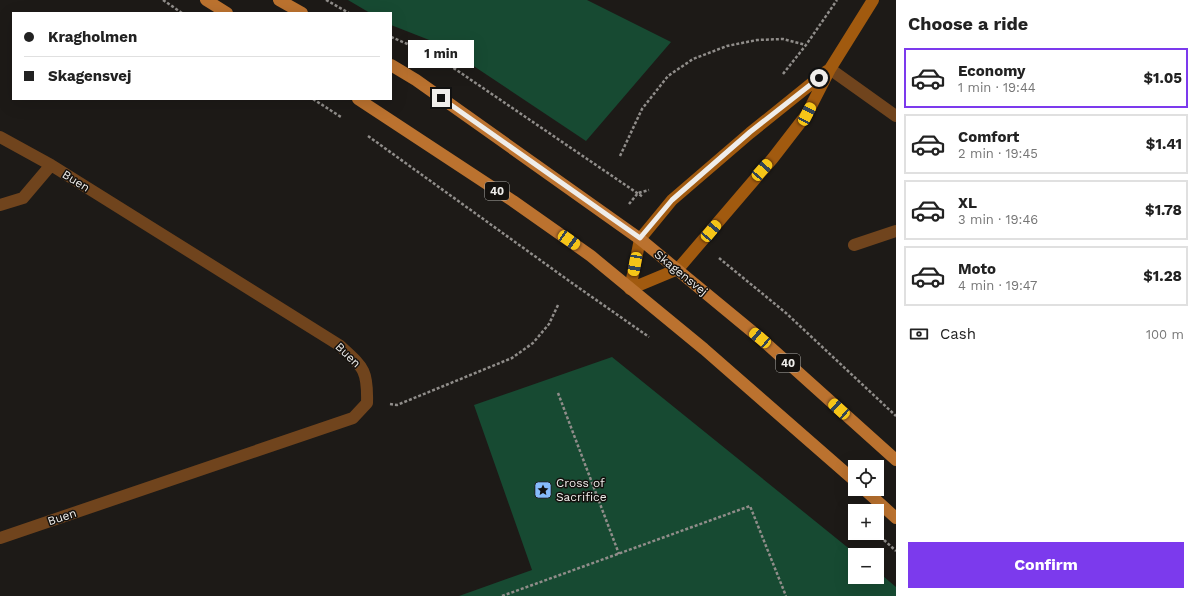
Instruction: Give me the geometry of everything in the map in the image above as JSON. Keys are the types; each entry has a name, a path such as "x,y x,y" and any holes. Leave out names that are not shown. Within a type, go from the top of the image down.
{"main road":[{"path":"206,0 225,12"},
{"path":"279,0 300,12"},
{"name":"Skagensvej","path":"392,66 416,80 640,238 760,338 896,460"},
{"name":"40","path":"360,100 531,214 591,256 704,350 848,475"},
{"path":"872,496 896,518"}],"street":[{"path":"630,289 678,269 773,158 807,114 830,69 873,0"},
{"path":"830,69 896,116"},
{"path":"630,289 640,238 672,200 750,132 830,69"},
{"name":"Buen","path":"0,137 51,165 339,345 360,364 368,382 367,403 352,418 0,538"},
{"name":"Buen","path":"0,205 23,198 51,165"},
{"path":"854,245 896,231"}],"path":[{"path":"163,0 181,12"},
{"path":"326,0 347,12"},
{"path":"620,156 642,109 668,76 693,59 727,46 756,40 783,39 806,45"},
{"path":"314,100 344,120"},
{"path":"363,133 565,279 650,337"},
{"path":"367,403 396,405 512,358 533,343 550,324 558,305"},
{"path":"558,393 619,554"},
{"path":"502,596 750,506 786,596"},
{"path":"883,540 896,551"}],"green space":[{"path":"348,0 587,0 671,42 586,141 442,45 392,25 392,12 368,12"},
{"path":"612,357 848,548 848,584 884,584 884,577 896,587 896,596 459,596 532,570 474,405"}],"place":[{"name":"Cross of Sacrifice","path":"543,490"}],"route":[{"path":"441,98 640,238 672,200 750,132 819,78"}]}
